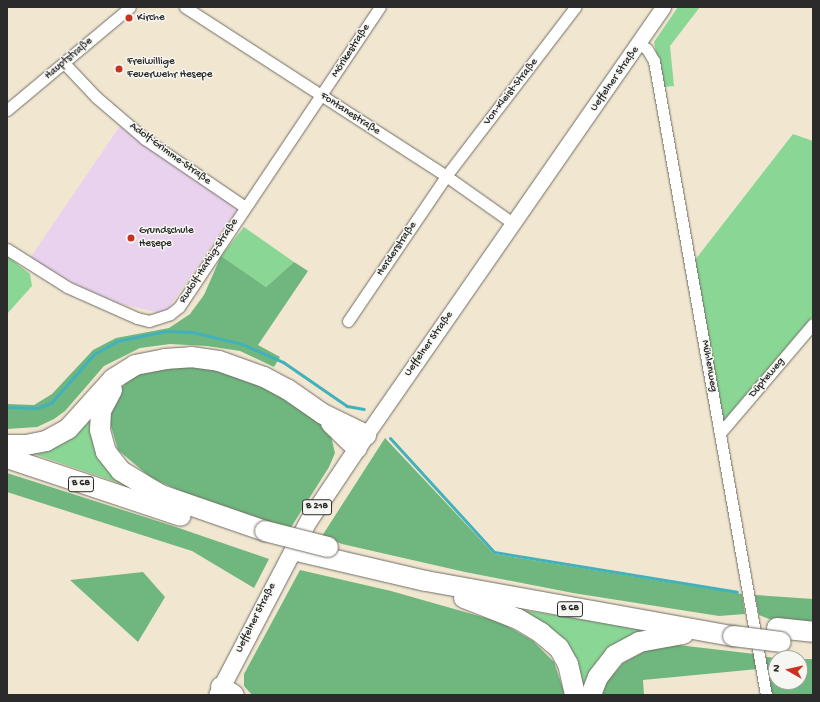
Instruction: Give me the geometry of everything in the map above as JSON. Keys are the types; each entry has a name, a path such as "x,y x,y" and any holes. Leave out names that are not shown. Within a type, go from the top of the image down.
{"highway":[{"path":"7,445 26,445 46,441 68,430 113,379 136,365 164,359 191,358 219,361 264,377 287,389 362,441"},
{"path":"127,371 110,392 102,411 100,430 106,452 121,471 159,502"},
{"name":"B 68","path":"7,458 159,502 261,536 325,552 426,581 726,631 779,635 813,632"},
{"name":"B 68","path":"325,552 530,589 726,631"},
{"name":"B 68","path":"426,581 447,592 518,619 542,633 559,648 568,664 575,695"},
{"name":"B 68","path":"591,695 598,677 614,655 639,642 680,634 726,631"},
{"name":"B 68","path":"779,635 813,644"}],"main road":[{"name":"Ueffelner Straße","path":"224,692 308,521 362,441"}],"street":[{"name":"Hauptstraße","path":"7,110 130,7"},
{"name":"Fontanestraße","path":"185,7 446,176 514,224"},
{"name":"Mörikestraße","path":"322,95 380,7"},
{"name":"Von-Kleist-Straße","path":"446,176 575,7"},
{"name":"Ueffelner Straße","path":"362,441 514,224 663,7"},
{"name":"Mühlenweg","path":"639,43 647,49 654,61 721,432 766,695"},
{"name":"Adolf-Grimme-Straße","path":"64,62 96,96 145,139 245,207"},
{"name":"Rudolf-Harbig-Straße","path":"7,249 67,287 102,304 149,321 160,319 179,307 245,207 322,95"},
{"name":"Herderstraße","path":"348,321 446,176"},
{"name":"Düpteweg","path":"721,432 813,324"}],"shaded area":[{"name":"Grundschule Hesepe","path":"120,126 141,143 232,205 236,211 166,312 161,313 121,304 81,287 30,258"}],"green space":[{"path":"678,7 700,7 670,46 674,86 663,87 654,42"},
{"path":"793,134 813,141 813,316 723,423 695,260"},
{"path":"244,227 294,262 266,287 221,256"},
{"path":"7,256 30,274 32,286 7,314"},
{"path":"221,256 266,287 294,262 308,271 258,345 280,357 274,367 240,351 207,346 170,344 140,348 104,366 65,411 54,419 37,427 7,429 7,404 34,405 52,394 93,350 116,338 169,328 190,314 204,295"},
{"path":"182,364 229,372 276,393 322,423 330,432 335,453 329,467 290,529 208,503 151,478 118,450 110,423 112,407 119,391 130,378 146,371"},
{"path":"96,412 131,487 25,451"},
{"path":"385,438 494,554 742,594 745,614 719,616 573,593 465,572 342,544 322,536"},
{"path":"7,473 173,526 269,559 254,588 192,551 7,492"},
{"path":"300,570 391,591 500,622 533,641 554,662 565,695 252,695 244,686 244,674"},
{"path":"143,572 165,597 138,642 70,580"},
{"path":"755,595 813,599 813,626 777,622 759,615"},
{"path":"504,607 656,631 637,636 586,695 573,663"},
{"path":"678,645 755,654 758,669 643,680 644,695 600,695 604,685 623,663 649,649"},
{"path":"765,657 768,657 768,676"},
{"path":"808,659 813,659 813,695 771,695 770,690 808,690"}],"waterway":[{"path":"7,407 37,408 51,403 94,354 117,341 166,331 192,332 242,344 283,362 347,406 364,409"},
{"path":"390,438 494,552 737,592"}],"place":[{"name":"Kirche","path":"129,18"},
{"name":"Freiwillige Feuerwehr Hesepe","path":"119,69"},
{"name":"Grundschule Hesepe","path":"131,238"}]}
